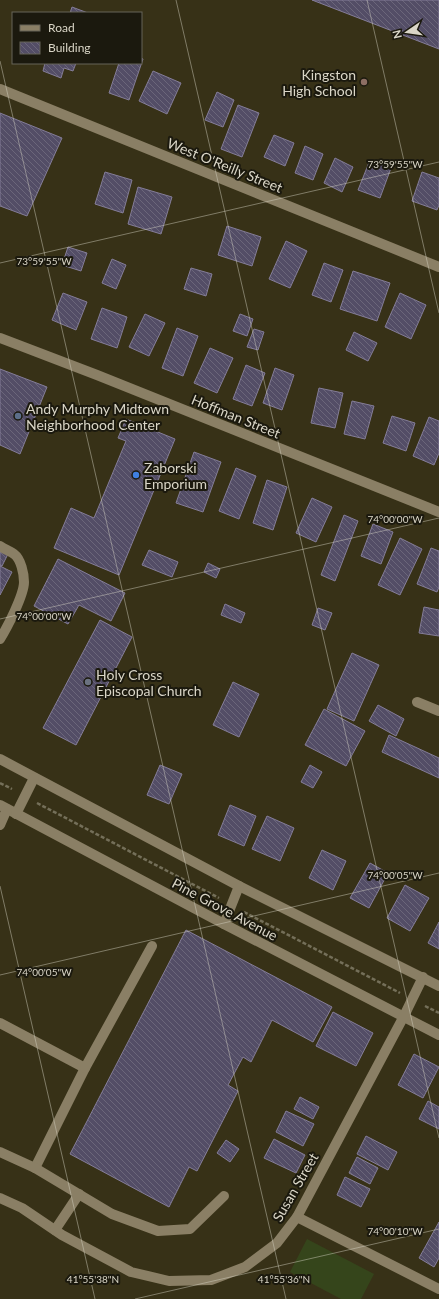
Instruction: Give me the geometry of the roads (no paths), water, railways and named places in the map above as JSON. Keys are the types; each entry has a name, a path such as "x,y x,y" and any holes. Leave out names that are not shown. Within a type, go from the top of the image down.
{"street":[{"name":"West O'Reilly Street","path":"0,89 439,267"},
{"name":"Hoffman Street","path":"0,338 97,375 439,512"},
{"path":"0,546 15,554 21,565 24,583 6,629 0,639"},
{"path":"417,702 439,711"},
{"name":"Pine Grove Avenue","path":"0,759 239,886 439,986"},
{"path":"0,825 8,809 25,796 34,778"},
{"name":"Pine Grove Avenue","path":"8,809 224,924 439,1035"},
{"path":"224,924 239,886"},
{"path":"35,1168 85,1068 152,946"},
{"name":"Susan Street","path":"0,1198 22,1208 55,1230 131,1272 169,1281 211,1280 245,1267 277,1243 298,1216 404,1016 423,977"},
{"path":"0,1023 85,1068"},
{"path":"0,1152 35,1168 112,1214 158,1231 190,1229 224,1196"},
{"path":"55,1230 79,1194"},
{"path":"298,1216 439,1289"}],"place":[{"name":"Kingston High School","path":"364,82"},
{"name":"Andy Murphy Midtown Neighborhood Center","path":"18,416"},
{"name":"Zaborski Emporium","path":"136,475"},
{"name":"Holy Cross Episcopal Church","path":"88,682"}]}
